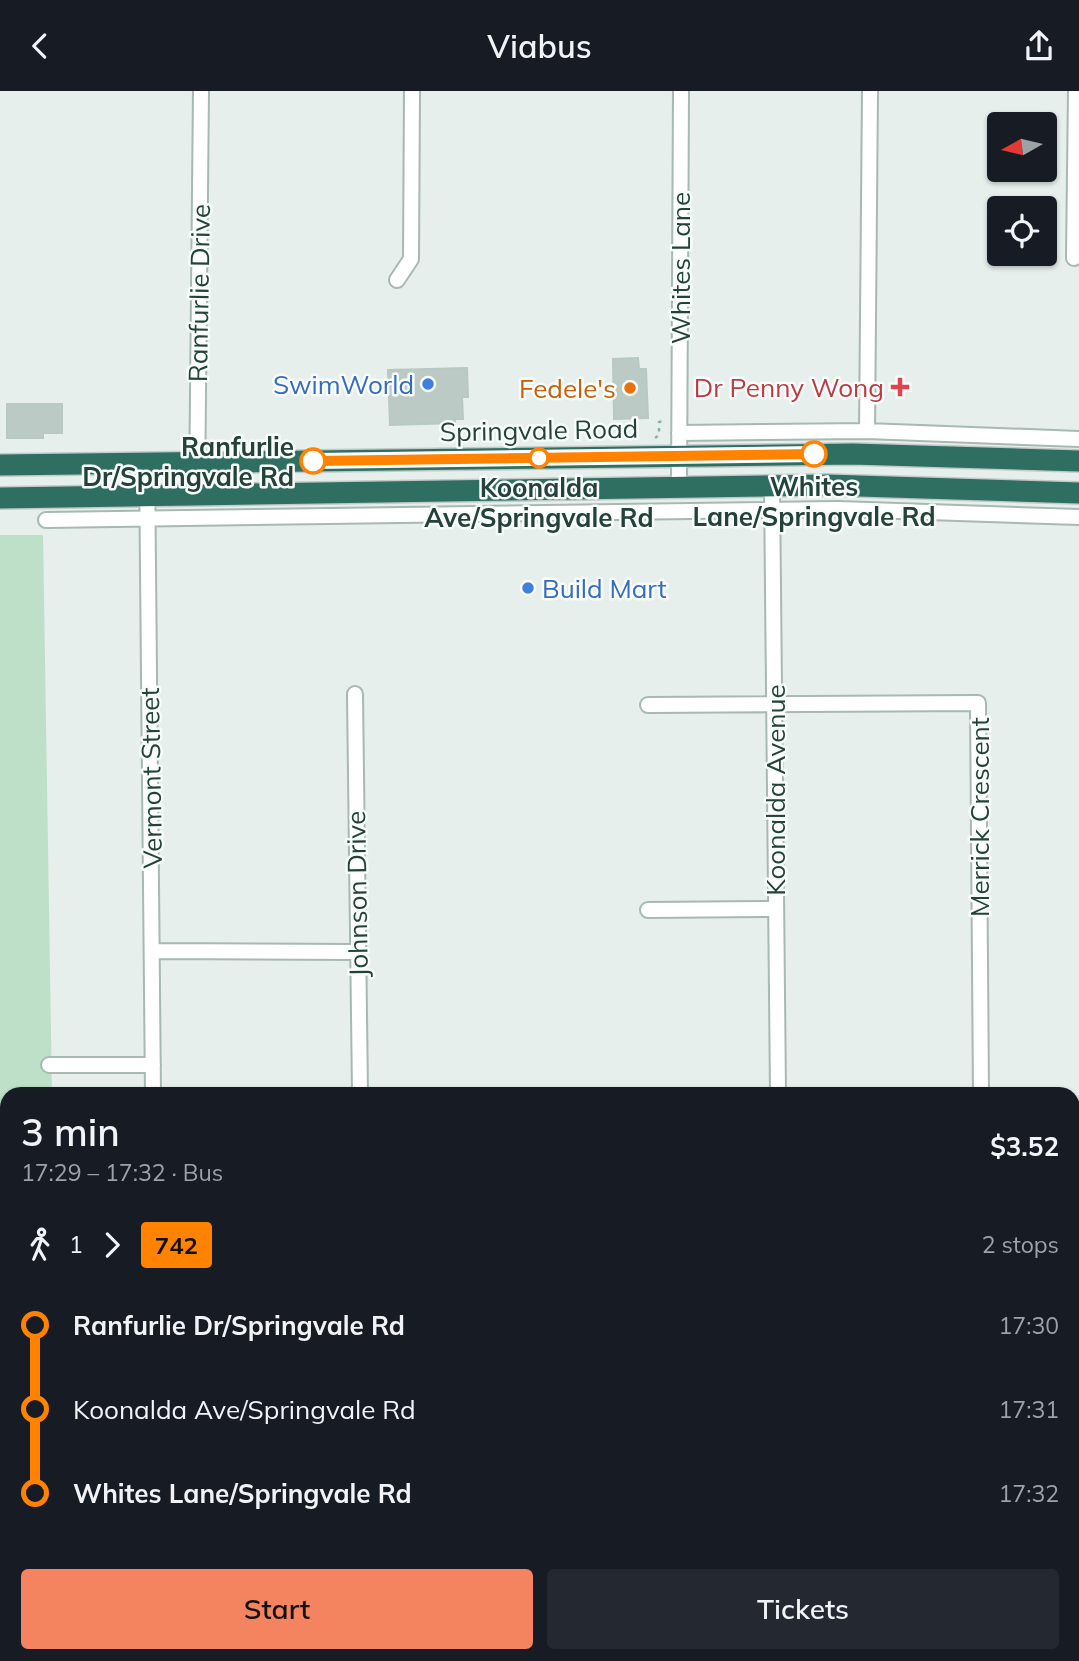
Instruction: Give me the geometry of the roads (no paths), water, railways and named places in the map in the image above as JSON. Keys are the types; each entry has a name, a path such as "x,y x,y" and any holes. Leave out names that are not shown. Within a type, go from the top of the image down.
{"highway":[{"name":"Springvale Road","path":"0,465 853,454 1079,461"},
{"path":"0,498 772,486 1079,493"}],"street":[{"name":"Ranfurlie Drive","path":"197,495 201,91"},
{"path":"397,280 411,259 412,91"},
{"name":"Whites Lane","path":"679,488 681,91"},
{"path":"867,431 870,91"},
{"path":"1074,258 1076,91"},
{"path":"679,433 867,431 1079,439"},
{"name":"Vermont Street","path":"147,463 153,1087"},
{"name":"Koonalda Avenue","path":"772,486 778,1087"},
{"path":"46,520 900,510 1079,517"},
{"name":"Johnson Drive","path":"355,694 360,1087"},
{"path":"649,705 774,703"},
{"name":"Merrick Crescent","path":"774,703 978,703 981,1087"},
{"path":"648,910 775,909"},
{"path":"153,951 358,952"},
{"path":"49,1065 153,1065"}],"place":[{"name":"SwimWorld","path":"428,384"},
{"name":"Dr Penny Wong","path":"900,387"},
{"name":"Fedele's","path":"630,388"},
{"name":"Whites Lane/Springvale Rd","path":"814,454"},
{"name":"Koonalda Ave/Springvale Rd","path":"539,458"},
{"name":"Ranfurlie Dr/Springvale Rd","path":"313,461"},
{"name":"Build Mart","path":"528,588"}]}
